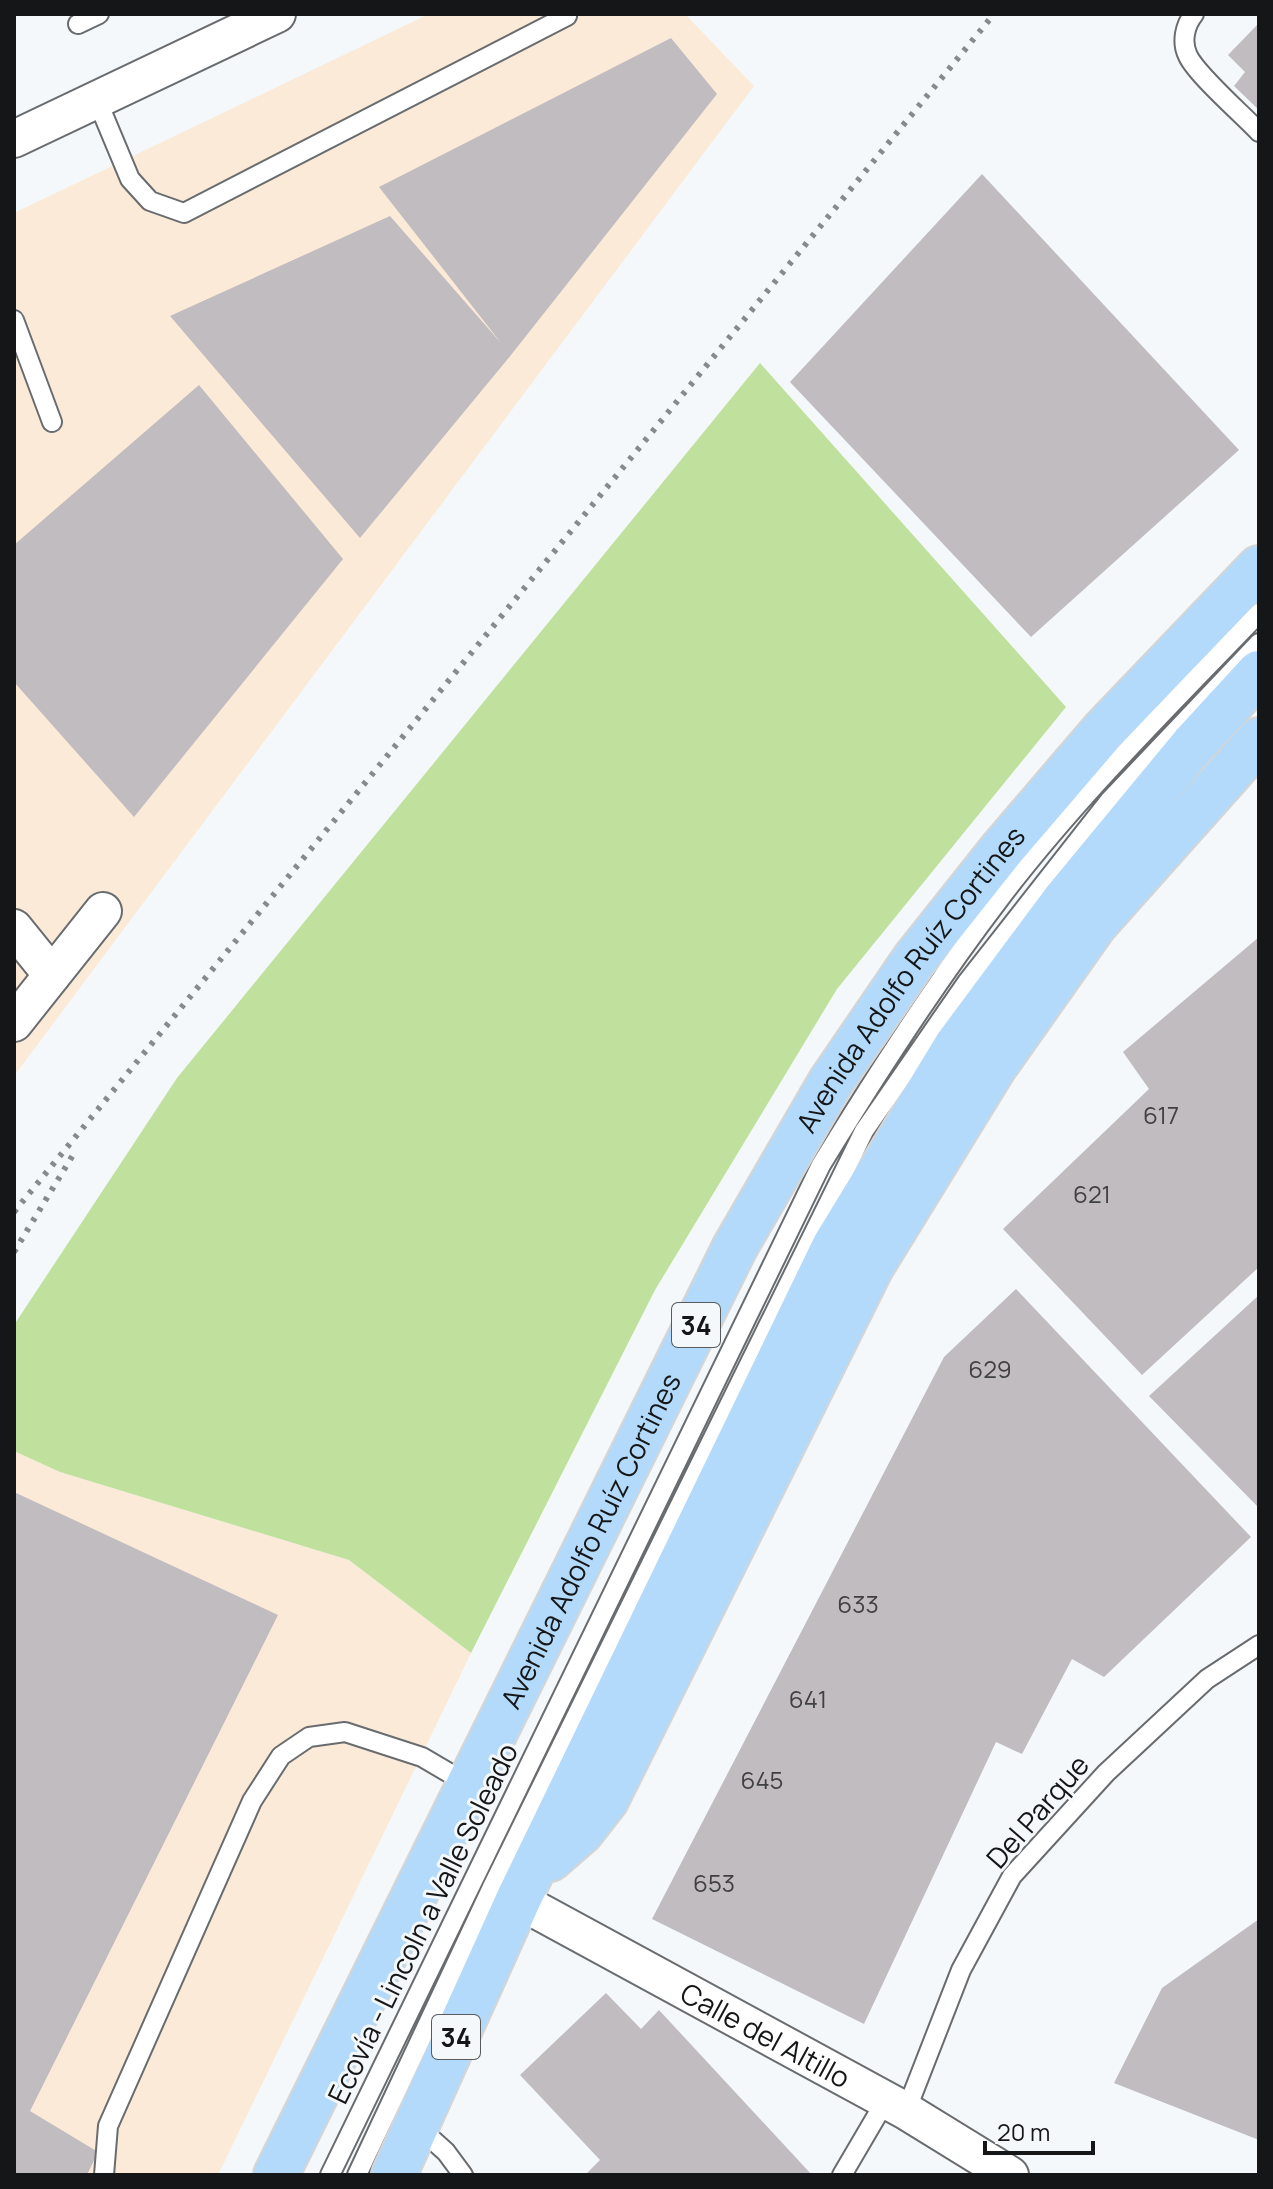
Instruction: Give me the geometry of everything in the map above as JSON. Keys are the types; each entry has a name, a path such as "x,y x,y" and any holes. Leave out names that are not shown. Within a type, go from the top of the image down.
{"main road":[{"name":"Avenida Adolfo Ruíz Cortines","path":"276,2175 735,1247 830,1083 914,960 1003,848 1104,730 1259,568"},
{"name":"34","path":"394,2175 524,1888 834,1247 966,1033 1064,901 1192,746 1259,673"},
{"name":"34","path":"524,1888 581,1832 606,1800 871,1267 994,1067 1095,924 1259,740"}],"street":[{"path":"14,139 267,16"},
{"path":"14,1023 103,911"},
{"path":"14,928 52,975"},
{"name":"Calle del Altillo","path":"524,1888 1010,2175"}],"lane":[{"path":"78,24 99,14"},
{"path":"1194,14 1188,22 1184,39 1188,56 1259,132"},
{"path":"97,100 130,179 150,201 184,213 567,16"},
{"path":"14,320 18,341 52,422"},
{"name":"Ecovía - Lincoln a Valle Soleado","path":"330,2175 821,1165 875,1077 998,901 1090,790 1259,613"},
{"path":"357,2175 498,1873 864,1131 967,982 1109,801 1259,643"},
{"name":"Del Parque","path":"842,2175 896,2105 961,1970 1012,1876 1117,1763 1207,1679 1259,1645"},
{"path":"104,2175 108,2126 252,1801 281,1756 309,1737 345,1732 422,1757 468,1784"},
{"path":"416,2125 446,2152 463,2175"}],"shaded area":[{"path":"429,14 685,14 754,86 14,1076 14,213"},
{"path":"14,1451 60,1472 349,1560 471,1653 218,2175 14,2175"}],"green space":[{"path":"760,363 1066,707 837,989 655,1290 471,1653 349,1560 60,1472 14,1451 14,1325 177,1078"}],"building":[{"path":"1259,23 1259,110 1234,86 1245,72 1228,55"},
{"path":"671,38 717,94 511,355 360,538 170,316 390,216 501,343 379,187"},
{"path":"982,174 1239,450 1031,637 790,382"},
{"path":"199,385 343,559 134,817 14,682 14,545"},
{"path":"1259,937 1259,1267 1142,1375 1003,1229 1149,1089 1123,1052"},
{"path":"1016,1289 1251,1537 1104,1677 1072,1659 1022,1754 996,1742 864,2024 652,1919 944,1357"},
{"path":"1259,1295 1259,1508 1149,1396"},
{"path":"14,1492 278,1615 30,2111 98,2152 87,2175 14,2175"},
{"path":"1259,1919 1259,2140 1114,2083 1162,1988"},
{"path":"606,1993 641,2029 659,2010 812,2175 585,2175 600,2160 520,2075"}],"railway":[{"path":"14,1212 994,14"},
{"path":"14,1252 76,1150"}]}
